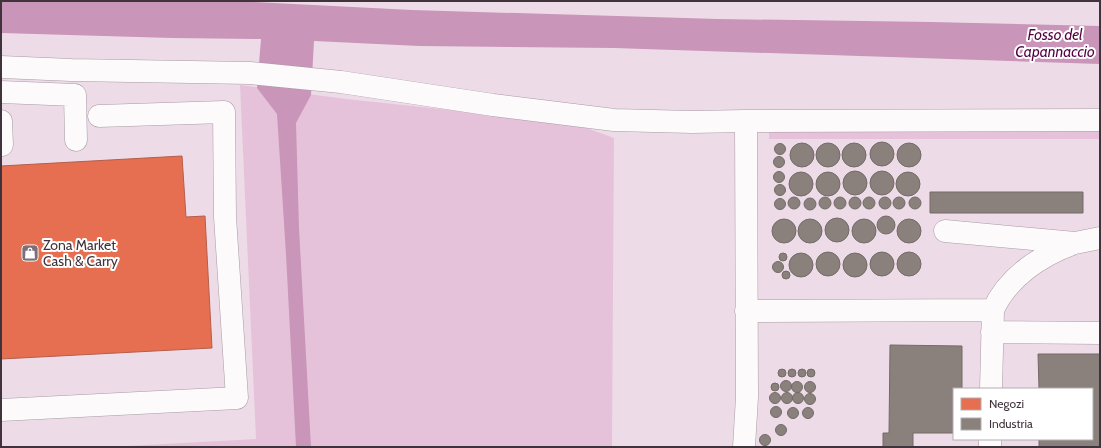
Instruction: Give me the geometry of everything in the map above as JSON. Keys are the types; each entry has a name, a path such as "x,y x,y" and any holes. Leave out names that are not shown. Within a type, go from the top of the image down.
{"lane":[{"path":"1,67 71,70 250,73 341,82 493,105 614,120 692,122 1100,120"},
{"path":"1,92 75,95 76,140"},
{"path":"1,410 237,398 225,216 224,112 99,116"},
{"path":"1,121 2,145"},
{"path":"744,447 747,397 746,121"},
{"path":"945,231 1075,243"},
{"path":"991,388 993,310 1002,293 1022,272 1048,255 1075,243 1100,238"},
{"path":"746,311 993,310"},
{"path":"992,332 1100,333"}],"shaded area":[{"path":"240,85 346,99 573,123 614,138 612,447 108,447 256,439"},
{"path":"769,128 1100,128 1100,139 769,139"}],"water":[{"name":"Fosso del Capannaccio","path":"1,1 253,2 412,10 718,19 1100,26 1100,64 614,48 419,46 314,41 311,95 296,123 299,228 311,447 296,447 277,114 257,88 261,39 1,33"}],"building: Negozi":[{"path":"182,156 186,217 205,216 212,348 1,359 1,166"}],"building: Industria":[{"path":"882,142 890,146 894,154 890,162 882,166 874,162 870,154 874,146"},
{"path":"780,143 784,145 786,149 784,153 780,155 776,153 774,149 776,145"},
{"path":"802,143 810,147 814,155 810,163 802,167 794,163 790,155 794,147"},
{"path":"828,143 836,147 840,155 836,163 828,167 820,163 816,155 820,147"},
{"path":"854,143 862,147 866,155 862,163 854,167 846,163 842,155 846,147"},
{"path":"909,143 917,147 921,155 917,163 909,167 901,163 897,155 901,147"},
{"path":"779,156 783,158 785,162 783,166 779,168 775,166 773,162 775,158"},
{"path":"779,171 783,173 785,177 783,181 779,183 775,181 773,177 775,173"},
{"path":"855,171 863,175 867,183 863,191 855,195 847,191 843,183 847,175"},
{"path":"882,171 890,175 894,183 890,191 882,195 874,191 870,183 874,175"},
{"path":"801,172 809,176 813,184 809,192 801,196 793,192 789,184 793,176"},
{"path":"828,172 836,176 840,184 836,192 828,196 820,192 816,184 820,176"},
{"path":"908,172 916,176 920,184 916,192 908,196 900,192 896,184 900,176"},
{"path":"780,184 784,186 786,190 784,194 780,196 776,194 774,190 776,186"},
{"path":"930,192 1083,192 1083,213 930,213"},
{"path":"796,197 799,198 799,208 792,209 789,208 788,201 789,198"},
{"path":"827,197 830,198 830,208 823,209 820,208 819,201 820,198"},
{"path":"842,197 845,198 845,208 838,209 835,208 834,201 835,198"},
{"path":"857,197 860,198 860,208 853,209 850,208 849,201 850,198"},
{"path":"871,197 874,198 874,208 867,209 864,208 863,201 864,198"},
{"path":"887,197 890,198 890,208 883,209 880,208 879,201 880,198"},
{"path":"901,197 904,198 904,208 897,209 894,208 893,201 894,198"},
{"path":"917,197 920,198 920,208 913,209 910,208 909,201 910,198"},
{"path":"780,198 784,200 786,204 784,208 780,210 776,208 774,204 776,200"},
{"path":"812,198 815,199 815,209 808,210 805,209 804,202 805,199"},
{"path":"886,216 892,219 895,225 892,231 886,234 880,231 877,225 880,219"},
{"path":"837,218 845,222 849,230 845,238 837,242 829,238 825,230 829,222"},
{"path":"784,219 792,223 796,231 792,239 784,243 776,239 772,231 776,223"},
{"path":"810,219 818,223 822,231 818,239 810,243 802,239 798,231 802,223"},
{"path":"864,219 872,223 876,231 872,239 864,243 856,239 852,231 856,223"},
{"path":"909,219 917,223 921,231 917,239 909,243 901,239 897,231 901,223"},
{"path":"828,252 836,256 840,264 836,272 828,276 820,272 816,264 820,256"},
{"path":"882,252 890,256 894,264 890,272 882,276 874,272 870,264 874,256"},
{"path":"909,252 917,256 921,264 917,272 909,276 901,272 897,264 901,256"},
{"path":"781,253 785,253 787,257 785,261 781,261 779,259 779,255"},
{"path":"801,253 809,257 813,265 809,273 801,277 793,273 789,265 793,257"},
{"path":"855,253 863,257 867,265 863,273 855,277 847,273 843,265 847,257"},
{"path":"776,262 780,262 782,263 782,271 776,272 773,269 773,265"},
{"path":"784,271 788,271 790,275 788,279 784,279 782,277 782,273"},
{"path":"890,345 962,346 962,388 953,388 953,433 913,433 913,447 883,447 883,433 889,433"},
{"path":"1038,354 1100,354 1100,447 1039,447 1039,440 1093,440 1093,388 1039,388"},
{"path":"780,369 784,369 786,373 784,377 780,377 778,375 778,371"},
{"path":"790,369 794,369 796,373 794,377 790,377 788,375 788,371"},
{"path":"800,369 804,369 806,373 804,377 800,377 798,375 798,371"},
{"path":"809,369 813,369 815,373 813,377 809,377 807,375 807,371"},
{"path":"784,381 788,381 790,382 790,390 784,391 781,388 781,384"},
{"path":"795,382 799,382 801,383 801,391 795,392 792,389 792,385"},
{"path":"808,382 812,382 814,383 814,391 808,392 805,389 805,385"},
{"path":"773,383 777,383 779,387 777,391 773,391 771,389 771,385"},
{"path":"773,393 777,393 779,394 779,402 773,403 770,400 770,396"},
{"path":"785,393 789,393 791,394 791,402 785,403 782,400 782,396"},
{"path":"796,393 800,393 802,394 802,402 796,403 793,400 793,396"},
{"path":"808,394 812,394 814,395 814,403 808,404 805,401 805,397"},
{"path":"774,407 778,407 780,408 780,416 774,417 771,414 771,410"},
{"path":"791,408 795,408 797,409 797,417 791,418 788,415 788,411"},
{"path":"806,408 810,408 812,409 812,417 806,418 803,415 803,411"},
{"path":"779,425 783,425 785,426 785,434 779,435 776,432 776,428"},
{"path":"763,435 767,435 769,436 769,444 763,445 760,442 760,438"}],"place":[{"name":"Zona Market Cash & Carry","path":"30,253"}]}
